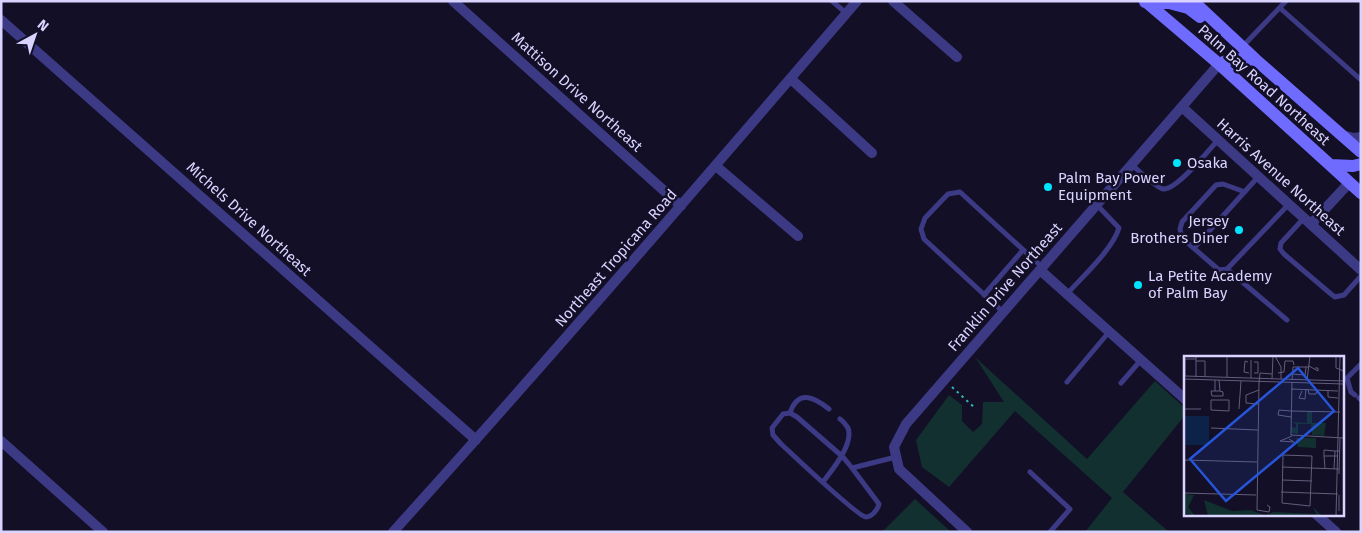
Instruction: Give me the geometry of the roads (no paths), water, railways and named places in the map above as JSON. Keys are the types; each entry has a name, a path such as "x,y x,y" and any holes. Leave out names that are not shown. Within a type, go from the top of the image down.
{"main road":[{"name":"Palm Bay Road Northeast","path":"1193,1 1256,60 1361,152"},
{"name":"Palm Bay Road Northeast","path":"1145,2 1219,64 1361,193"},
{"path":"1145,2 1170,3 1188,8 1201,19 1218,25"},
{"path":"1219,64 1237,58 1256,60"},
{"path":"1330,165 1353,166 1361,164"}],"street":[{"name":"Mattison Drive Northeast","path":"453,1 681,206"},
{"name":"Northeast Tropicana Road","path":"393,532 716,166 857,1"},
{"path":"894,1 957,57"},
{"name":"Michels Drive Northeast","path":"1,20 476,440"},
{"name":"Franklin Drive Northeast","path":"897,457 894,447 906,424 1219,64"},
{"path":"790,79 872,153"},
{"name":"Harris Avenue Northeast","path":"1182,107 1361,270"},
{"path":"1342,135 1354,138 1361,137"},
{"path":"716,166 798,236"},
{"path":"1307,221 1349,183"},
{"path":"1041,269 1184,398"},
{"path":"1,441 103,532"},
{"path":"897,457 899,469 967,532"},
{"path":"1318,516 1336,532"}],"lane":[{"path":"832,1 846,14"},
{"path":"1242,47 1286,1"},
{"path":"1280,8 1361,80"},
{"path":"1131,165 1161,188 1168,189 1179,183 1218,140"},
{"path":"1194,248 1258,176"},
{"path":"1245,192 1223,184 1216,185 1182,222 1180,229 1182,238 1219,270 1227,269 1289,204"},
{"path":"1003,312 924,239 921,229 925,218 948,194 960,192 1041,269"},
{"path":"1067,294 1102,255 1116,236 1119,228 1097,204"},
{"path":"1307,221 1281,243 1280,249 1284,254 1336,297 1344,295 1361,276"},
{"path":"984,294 1023,250"},
{"path":"1227,269 1287,320"},
{"path":"1067,382 1109,332"},
{"path":"1121,383 1141,360"},
{"path":"1358,398 1351,392 1347,378 1361,364"},
{"path":"790,413 793,404 802,397 812,398 829,409"},
{"path":"790,413 842,456 878,504 872,515 866,517 860,515 781,444 773,435 772,428 783,414 790,413"},
{"path":"823,482 842,456 849,435 848,428 840,418"},
{"path":"852,468 897,457"},
{"path":"1030,472 1070,509 1050,532"}],"place":[{"name":"Osaka","path":"1177,163"},
{"name":"Palm Bay Power Equipment","path":"1048,187"},
{"name":"Jersey Brothers Diner","path":"1239,230"},
{"name":"La Petite Academy of Palm Bay","path":"1138,285"}]}
